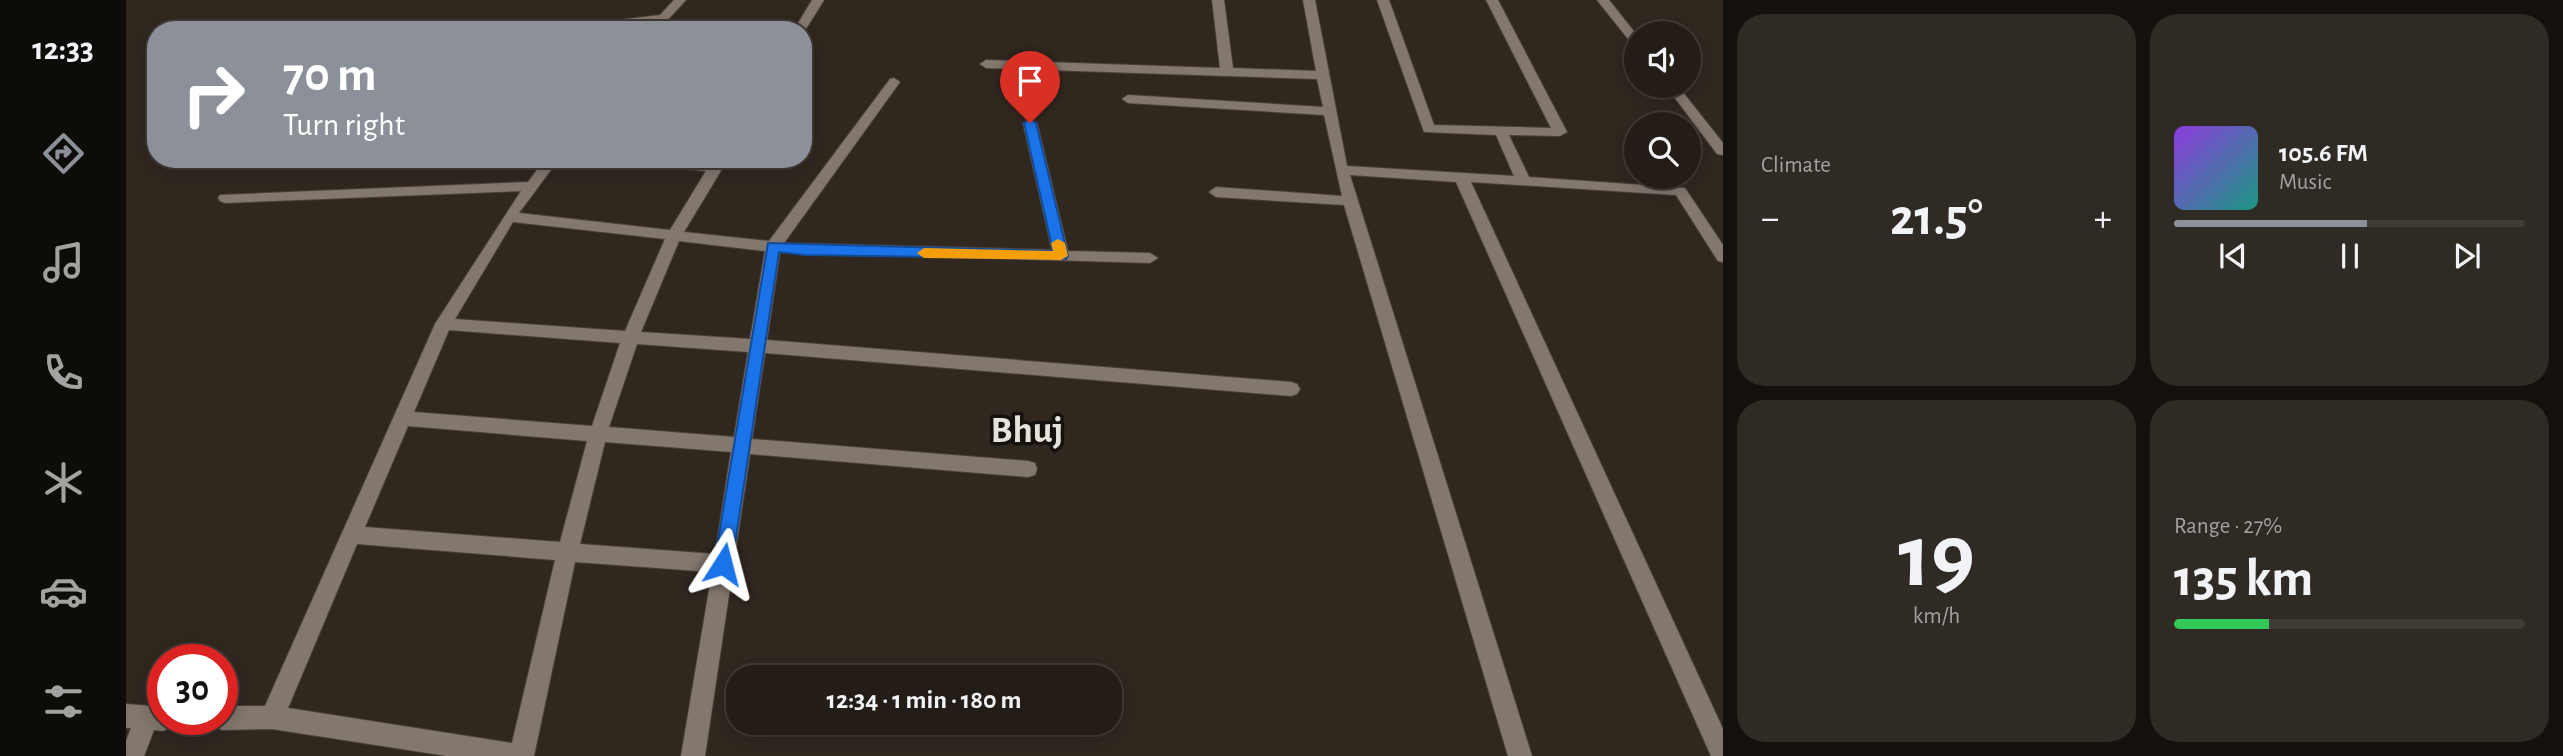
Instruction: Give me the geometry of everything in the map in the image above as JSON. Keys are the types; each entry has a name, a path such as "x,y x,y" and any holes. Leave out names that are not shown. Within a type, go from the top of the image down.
{"street":[{"path":"662,21 680,0"},
{"path":"805,21 818,0"},
{"path":"1218,0 1227,72"},
{"path":"1309,0 1341,170 1520,756"},
{"path":"1383,0 1429,129 1560,132 1492,0"},
{"path":"1603,0 1624,26"},
{"path":"640,21 664,18"},
{"path":"986,64 1324,75"},
{"path":"693,756 772,247 894,82"},
{"path":"1681,98 1722,151"},
{"path":"1128,99 1332,112"},
{"path":"1030,123 1061,256"},
{"path":"1501,131 1524,181"},
{"path":"272,717 443,324 509,217 545,168"},
{"path":"238,718 272,717 521,756 599,433 631,337 674,235 715,168"},
{"path":"1341,170 1680,191 1723,257"},
{"path":"1462,178 1723,756"},
{"path":"225,198 532,186"},
{"path":"1216,192 1350,201"},
{"path":"509,217 804,250 1150,258"},
{"path":"443,324 1291,389"},
{"path":"402,418 1028,469"},
{"path":"352,535 723,564"},
{"path":"132,756 145,718"}],"slow traffic":[{"path":"924,253 1061,256 1058,243"}],"district":[{"name":"Bhuj","path":"1027,429"}],"route":[{"path":"723,564 772,247 1061,256 1030,123"}]}
